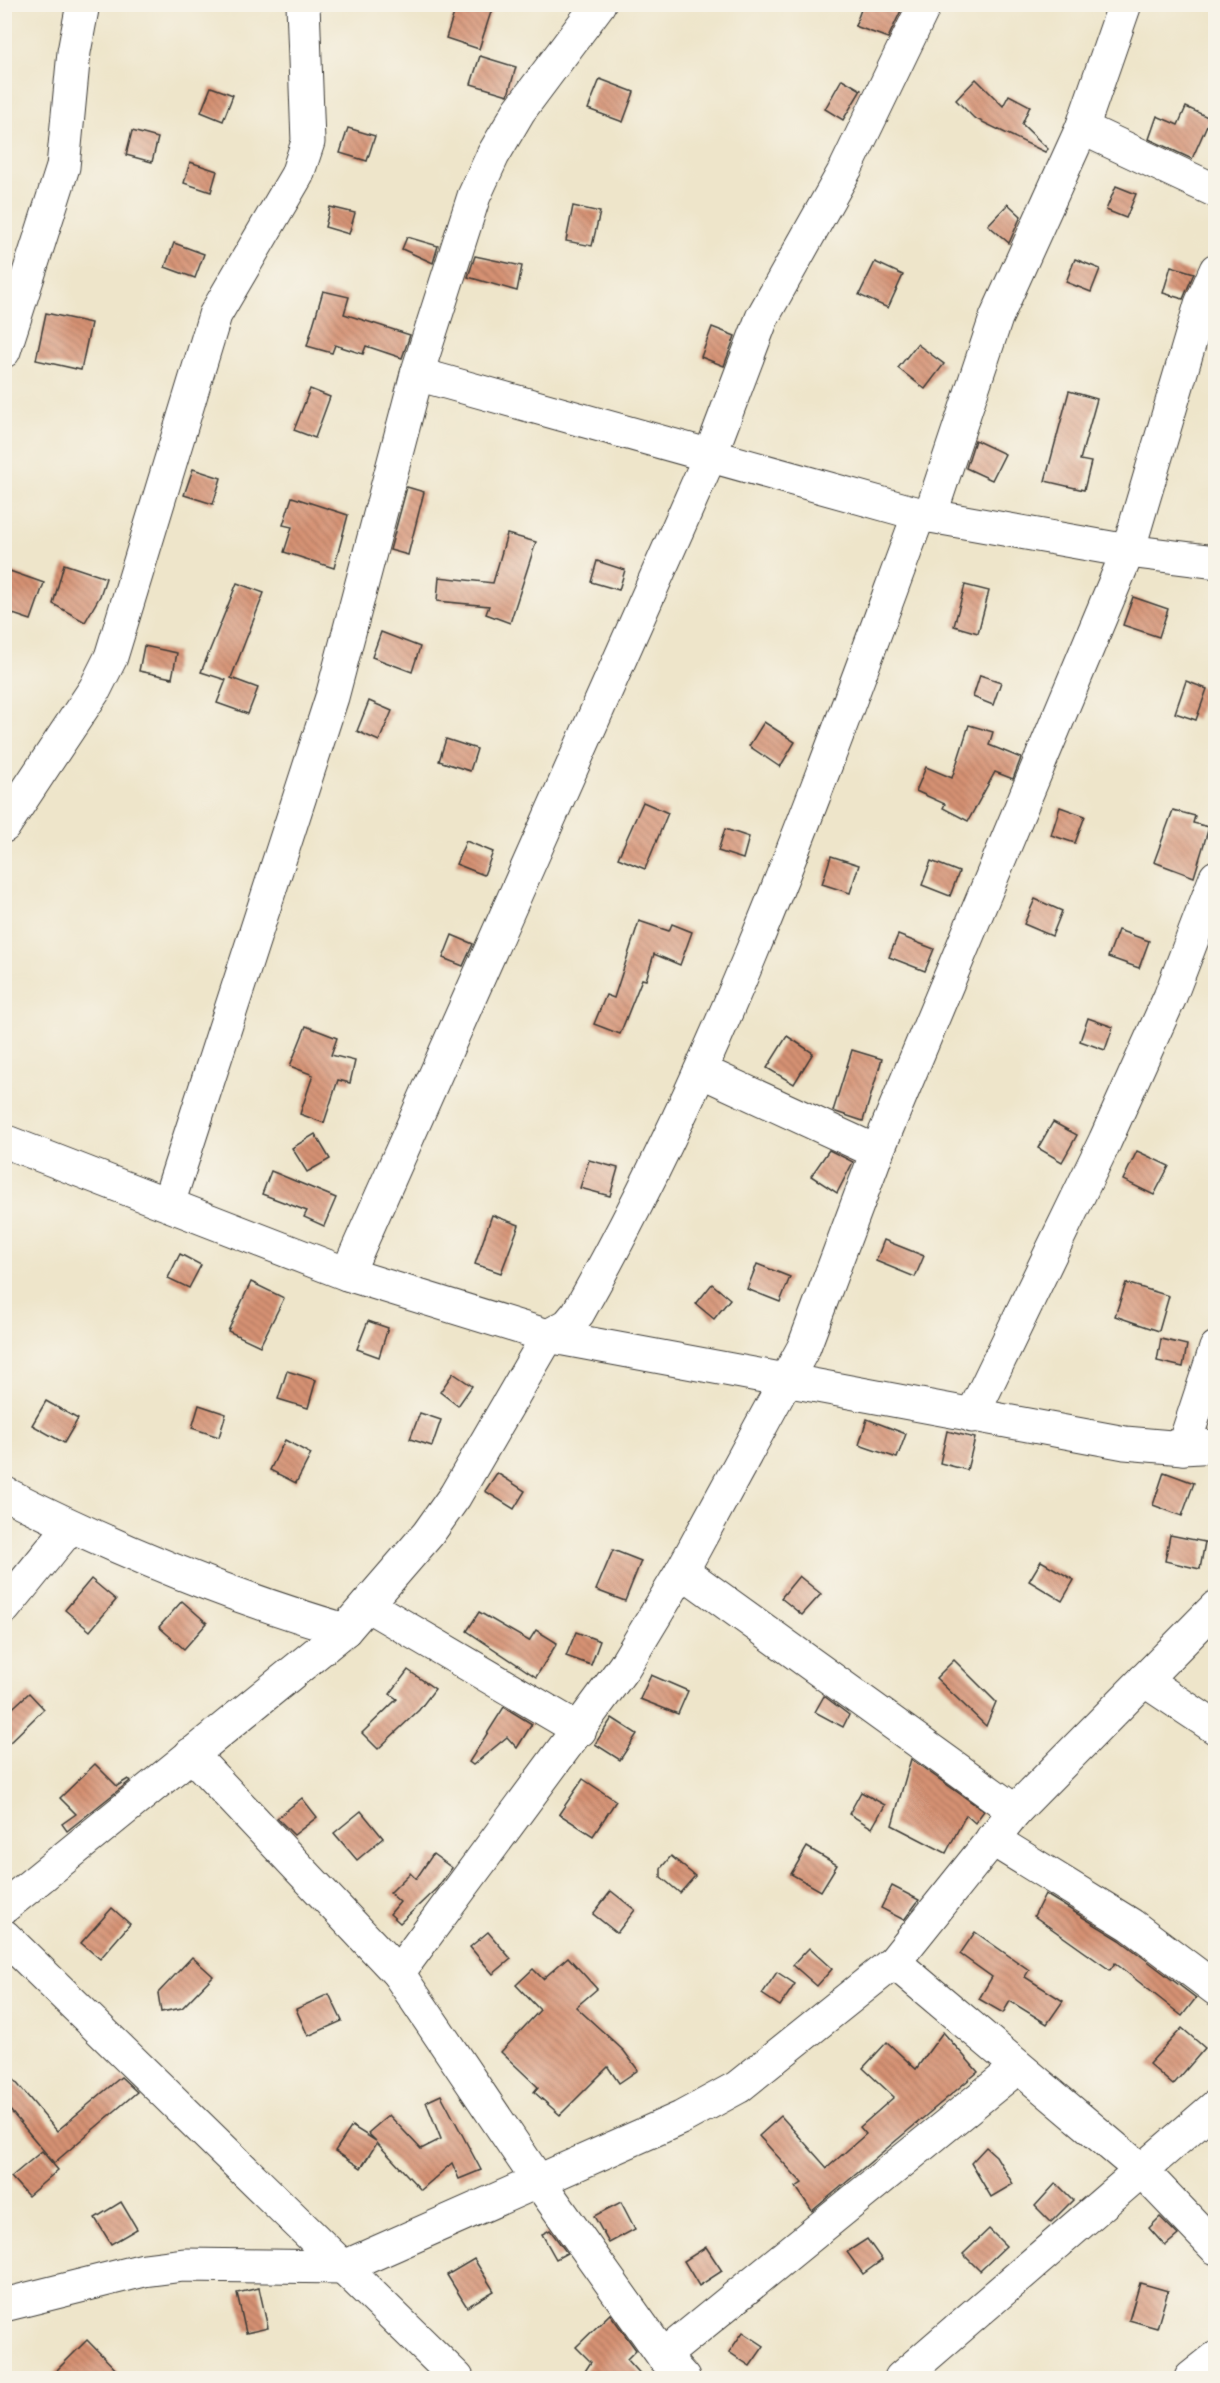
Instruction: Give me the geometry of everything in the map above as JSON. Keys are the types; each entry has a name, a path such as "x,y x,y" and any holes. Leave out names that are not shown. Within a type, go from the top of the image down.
{"street":[{"path":"4,351 63,167 74,52 83,4"},
{"path":"4,826 95,689 111,657 215,315 297,175 308,142 303,4"},
{"path":"168,1204 332,696 417,374 474,196 493,155 519,111 599,4"},
{"path":"347,1274 710,456 762,318 846,168 925,4"},
{"path":"4,1907 345,1630 428,1534 455,1496 548,1336 568,1325 578,1313 629,1223 701,1071 788,868 925,515 996,318 1082,128 1125,4"},
{"path":"1082,128 1215,191"},
{"path":"398,1974 580,1730 624,1667 682,1571 783,1381 804,1347 877,1152 1128,551 1201,304 1215,270"},
{"path":"417,374 925,515 1128,551 1215,562"},
{"path":"972,1416 1105,1141 1170,997 1215,877"},
{"path":"701,1071 877,1152"},
{"path":"4,1141 347,1274 548,1336 1125,1443 1183,1448 1215,1446"},
{"path":"1183,1448 1215,1348"},
{"path":"4,1493 70,1527 278,1610 345,1630"},
{"path":"4,1608 70,1527"},
{"path":"682,1571 1015,1811"},
{"path":"367,1605 580,1730"},
{"path":"4,2305 144,2270 184,2265 344,2267 681,2118 738,2087 894,1962 1015,1811 1215,1607"},
{"path":"1144,1680 1215,1728"},
{"path":"191,1754 398,1974 539,2182 673,2367 1018,2067"},
{"path":"992,1839 1131,1925 1215,1989"},
{"path":"4,1936 457,2379"},
{"path":"894,1962 1142,2170 1215,2248"},
{"path":"901,2379 1215,2106"},
{"path":"1191,2379 1215,2358"}],"building":[{"path":"457,4 479,4 492,9 479,49 446,38"},
{"path":"863,4 904,4 888,38 855,26"},
{"path":"480,56 516,67 508,95 471,84"},
{"path":"600,79 634,92 623,122 588,109"},
{"path":"842,79 861,90 843,120 825,109"},
{"path":"976,79 1003,106 1009,95 1030,106 1022,124 1048,149 1045,152 974,118 956,100"},
{"path":"211,87 233,95 223,121 201,112"},
{"path":"1186,107 1210,118 1192,159 1149,139 1157,116 1178,125"},
{"path":"348,128 375,136 367,161 340,153"},
{"path":"132,131 158,138 152,162 126,155"},
{"path":"190,162 217,171 211,192 184,183"},
{"path":"1116,186 1136,194 1126,218 1106,210"},
{"path":"1008,204 1021,216 1009,243 988,225"},
{"path":"573,206 600,212 592,246 566,241"},
{"path":"330,207 355,213 349,234 325,227"},
{"path":"407,237 438,246 433,263 402,249"},
{"path":"174,243 204,254 195,278 165,267"},
{"path":"475,256 522,266 517,291 468,277"},
{"path":"1075,259 1100,269 1091,292 1066,282"},
{"path":"875,262 903,275 888,308 859,295"},
{"path":"1171,266 1194,273 1183,299 1163,293"},
{"path":"323,291 349,297 344,314 410,335 402,358 366,346 363,354 335,345 332,353 307,346"},
{"path":"46,313 91,323 81,370 36,360"},
{"path":"712,327 735,336 724,366 701,357"},
{"path":"917,344 944,364 925,389 898,368"},
{"path":"310,389 330,397 315,438 294,430"},
{"path":"1069,391 1097,399 1080,460 1091,462 1084,490 1045,481"},
{"path":"975,440 1005,454 992,480 966,468"},
{"path":"193,469 221,478 213,504 184,495"},
{"path":"407,487 424,492 408,555 390,550"},
{"path":"292,497 348,515 334,568 284,552 292,527 283,525"},
{"path":"507,534 536,542 510,623 486,614 489,606 437,601 439,577 493,583"},
{"path":"597,561 625,570 619,590 591,582"},
{"path":"64,564 106,578 100,596 85,622 53,604"},
{"path":"4,569 44,583 31,620 4,611"},
{"path":"237,583 264,593 231,678 258,688 248,714 217,703 226,680 201,672"},
{"path":"965,585 989,591 978,633 954,626"},
{"path":"1133,597 1168,609 1159,637 1123,625"},
{"path":"381,632 420,647 412,672 372,657"},
{"path":"144,646 177,653 172,678 139,671"},
{"path":"980,675 1001,682 993,705 973,697"},
{"path":"1186,681 1207,689 1196,720 1175,713"},
{"path":"369,701 392,711 379,741 357,731"},
{"path":"764,722 795,742 780,767 749,746"},
{"path":"969,725 993,732 989,745 1021,758 1013,779 995,772 968,821 943,808 945,804 916,791 926,767 952,778"},
{"path":"446,739 477,749 470,771 439,761"},
{"path":"643,802 668,813 645,869 618,858"},
{"path":"1060,807 1085,816 1075,843 1051,835"},
{"path":"1173,810 1195,816 1193,823 1209,827 1194,877 1154,862"},
{"path":"725,829 749,837 743,859 718,851"},
{"path":"466,841 493,852 484,875 456,864"},
{"path":"831,856 859,865 850,893 822,884"},
{"path":"931,861 959,872 950,896 922,885"},
{"path":"1035,899 1062,911 1052,936 1024,924"},
{"path":"639,921 669,931 672,924 692,932 680,965 654,954 646,980 642,979 620,1034 594,1024 606,995 614,998"},
{"path":"1118,930 1149,941 1139,968 1108,957"},
{"path":"452,935 473,944 463,966 443,958"},
{"path":"898,935 934,949 925,971 889,957"},
{"path":"1088,1018 1113,1027 1105,1050 1080,1041"},
{"path":"306,1026 337,1038 331,1055 355,1061 350,1083 338,1080 324,1123 300,1114 313,1075 290,1066"},
{"path":"787,1036 813,1053 794,1084 767,1068"},
{"path":"852,1050 882,1059 863,1121 833,1111"},
{"path":"1053,1122 1077,1135 1062,1162 1038,1148"},
{"path":"315,1134 330,1159 307,1172 292,1148"},
{"path":"829,1150 853,1162 837,1193 811,1176"},
{"path":"1137,1151 1169,1166 1154,1195 1123,1180"},
{"path":"589,1160 618,1168 610,1196 580,1188"},
{"path":"271,1171 336,1198 324,1226 304,1217 307,1211 262,1194"},
{"path":"492,1215 519,1225 501,1273 475,1264"},
{"path":"884,1240 924,1256 915,1277 876,1261"},
{"path":"180,1254 201,1265 189,1288 168,1278"},
{"path":"757,1264 790,1277 780,1302 747,1289"},
{"path":"251,1282 284,1298 260,1346 228,1331"},
{"path":"1126,1283 1169,1296 1159,1331 1115,1316"},
{"path":"712,1284 730,1299 714,1319 696,1304"},
{"path":"368,1321 388,1328 379,1357 357,1349"},
{"path":"1161,1339 1187,1345 1183,1367 1157,1361"},
{"path":"287,1371 316,1380 308,1408 278,1399"},
{"path":"453,1373 472,1386 458,1406 440,1392"},
{"path":"46,1401 78,1419 64,1443 32,1425"},
{"path":"199,1405 226,1414 219,1437 192,1428"},
{"path":"420,1413 441,1420 432,1446 410,1439"},
{"path":"867,1419 906,1434 897,1458 859,1445"},
{"path":"947,1431 975,1438 967,1470 940,1463"},
{"path":"285,1440 311,1454 296,1483 270,1470"},
{"path":"1164,1472 1194,1483 1182,1516 1153,1505"},
{"path":"497,1473 525,1491 514,1509 485,1491"},
{"path":"1170,1535 1205,1542 1200,1569 1165,1561"},
{"path":"613,1550 641,1561 625,1601 596,1590"},
{"path":"1041,1561 1074,1580 1062,1601 1029,1581"},
{"path":"799,1576 821,1594 802,1615 781,1598"},
{"path":"91,1579 116,1600 90,1631 65,1610"},
{"path":"182,1601 207,1623 184,1649 159,1627"},
{"path":"479,1612 529,1641 536,1630 557,1643 536,1677 467,1631"},
{"path":"576,1632 600,1641 591,1665 566,1656"},
{"path":"954,1660 996,1702 986,1726 936,1678"},
{"path":"408,1670 435,1689 419,1710 378,1749 362,1733 397,1699 390,1694"},
{"path":"651,1675 688,1691 678,1714 640,1699"},
{"path":"29,1693 44,1709 4,1748 4,1716"},
{"path":"824,1696 849,1715 843,1727 815,1712"},
{"path":"504,1707 532,1724 517,1748 507,1737 473,1765 469,1762"},
{"path":"612,1718 637,1734 620,1760 595,1744"},
{"path":"911,1759 984,1811 975,1823 966,1815 946,1853 892,1825"},
{"path":"95,1764 117,1786 128,1779 130,1781 67,1831 62,1824 76,1814 60,1798"},
{"path":"583,1779 616,1801 593,1836 559,1814"},
{"path":"861,1792 885,1805 872,1828 849,1814"},
{"path":"302,1798 317,1817 294,1835 277,1818"},
{"path":"361,1811 383,1838 357,1860 334,1833"},
{"path":"807,1847 837,1865 821,1891 791,1874"},
{"path":"433,1854 452,1868 437,1888 400,1923 390,1914 400,1902 390,1893 410,1873 416,1879"},
{"path":"671,1856 695,1876 680,1893 661,1877 661,1868"},
{"path":"892,1886 919,1900 904,1920 881,1908"},
{"path":"611,1891 635,1910 617,1933 593,1914"},
{"path":"1045,1894 1120,1940 1196,1998 1182,2016 1115,1963 1110,1970 1034,1916"},
{"path":"112,1908 130,1924 100,1959 81,1943"},
{"path":"488,1932 511,1959 493,1974 470,1947"},
{"path":"975,1932 1029,1970 1025,1977 1063,2001 1047,2024 1010,2001 1003,2013 979,1999 992,1977 960,1954"},
{"path":"809,1948 832,1969 817,1986 793,1965"},
{"path":"192,1957 213,1976 182,2008 161,2012 158,1993"},
{"path":"568,1957 597,1989 576,2007 624,2051 638,2070 619,2083 608,2067 560,2115 534,2092 538,2087 501,2052 540,2010 516,1985 533,1969 543,1979"},
{"path":"777,1972 795,1984 780,2006 762,1994"},
{"path":"329,1994 342,2021 308,2036 296,2009"},
{"path":"1182,2028 1205,2048 1173,2085 1149,2064"},
{"path":"943,2032 978,2072 812,2211 796,2187 802,2183 759,2136 781,2116 827,2168 866,2134 860,2127 894,2097 863,2068 887,2042 916,2069"},
{"path":"4,2068 57,2131 121,2077 137,2092 54,2163 4,2103"},
{"path":"441,2095 481,2170 459,2179 452,2163 421,2190 377,2143 361,2168 335,2151 352,2126 376,2141 368,2133 389,2115 421,2149 441,2139 426,2102"},
{"path":"986,2147 996,2156 1013,2184 991,2197 971,2163"},
{"path":"42,2151 58,2170 28,2196 11,2177"},
{"path":"1056,2183 1073,2200 1051,2222 1035,2206"},
{"path":"121,2202 137,2229 111,2244 95,2218"},
{"path":"621,2202 635,2229 609,2243 594,2216"},
{"path":"1160,2217 1178,2235 1165,2246 1149,2228"},
{"path":"989,2229 1006,2246 980,2271 963,2254"},
{"path":"550,2230 567,2253 556,2259 542,2234"},
{"path":"867,2239 882,2260 863,2274 847,2252"},
{"path":"706,2247 722,2271 699,2286 684,2261"},
{"path":"474,2259 494,2291 467,2307 447,2275"},
{"path":"1140,2283 1168,2291 1157,2328 1129,2320"},
{"path":"259,2288 268,2328 246,2333 237,2293"},
{"path":"610,2314 636,2350 627,2359 645,2379 580,2379 591,2362 576,2347"},
{"path":"743,2332 764,2346 750,2366 729,2352"},
{"path":"87,2340 125,2379 48,2379"}]}
